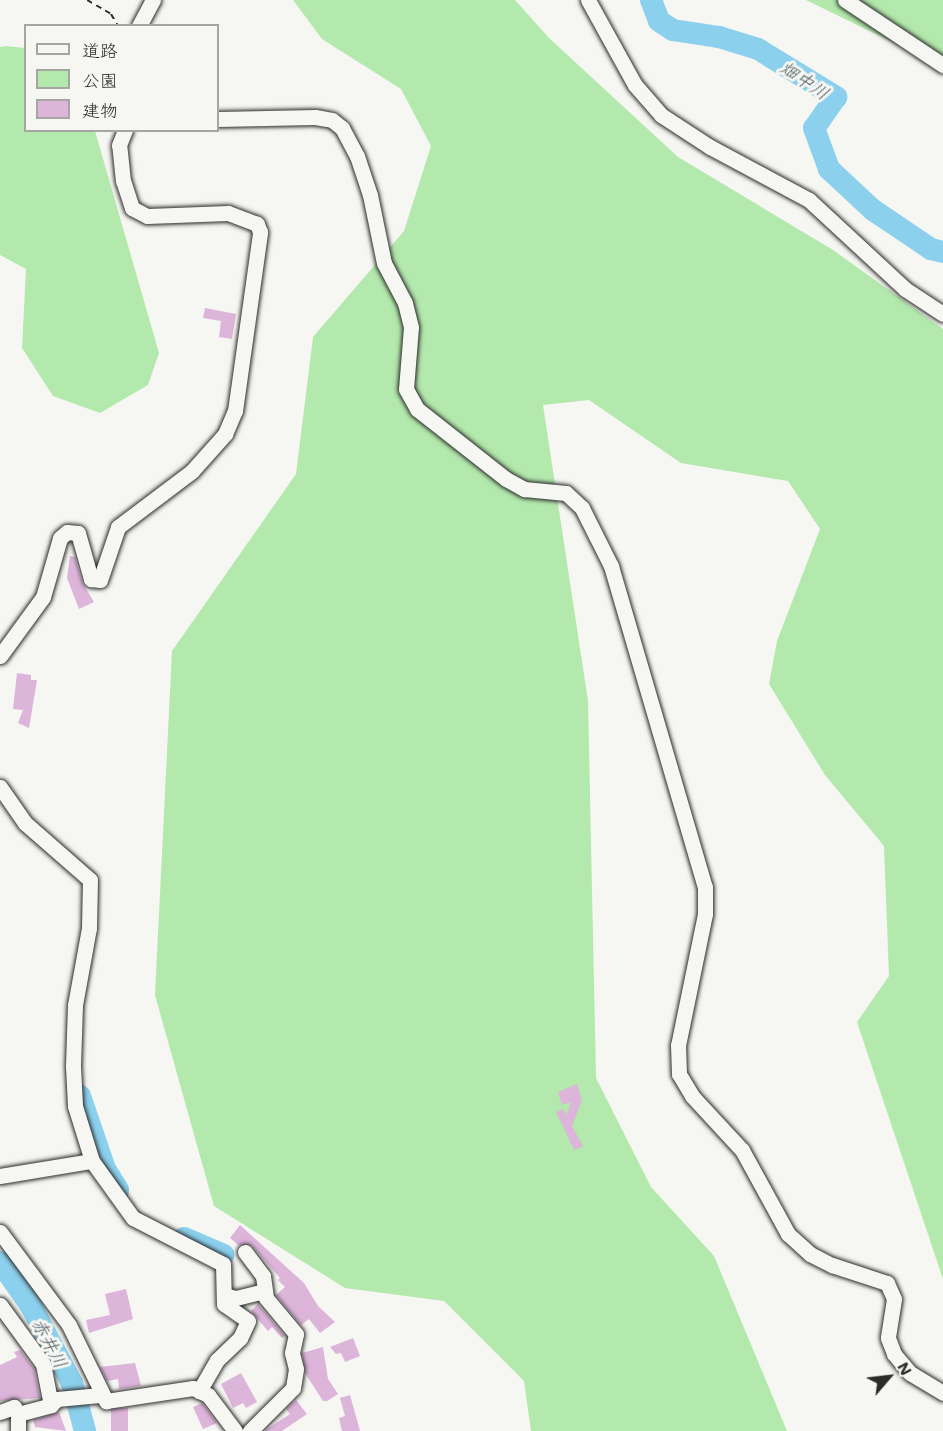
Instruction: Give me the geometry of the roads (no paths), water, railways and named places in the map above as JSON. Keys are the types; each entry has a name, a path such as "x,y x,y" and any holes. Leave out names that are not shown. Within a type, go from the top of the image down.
{"street":[{"path":"140,24 153,0"},
{"path":"588,0 635,85 661,115 710,147 809,200 905,289 943,314"},
{"path":"845,0 943,65"},
{"path":"219,119 315,117 332,120 342,128 357,156 370,195 384,263 405,303 411,327 406,389 417,409 506,479 525,489 566,493 592,525 611,566 651,693 705,887 705,914 678,1045 679,1074 692,1096 742,1150 788,1234 817,1257 887,1283 894,1299 888,1338 894,1354 910,1373 943,1393"},
{"path":"0,656 43,597 60,538 67,532 78,533 91,579 100,580 118,527 192,471 225,434 235,411 260,232 256,224 228,213 147,216 132,208 123,181 119,145 124,132"},
{"path":"0,787 25,822 90,880 88,928 75,1005 74,1066 75,1106 92,1161 133,1218 223,1264 224,1304 248,1321 240,1338 217,1360 199,1391"},
{"path":"0,1176 92,1161"},
{"path":"0,1232 69,1325 100,1395 106,1401 179,1389 199,1391 208,1395 236,1431"},
{"path":"245,1252 263,1276 264,1291 296,1334 292,1353 296,1379 293,1388 250,1431"},
{"path":"224,1295 236,1298 264,1291"},
{"path":"0,1305 44,1364 54,1402"},
{"path":"18,1414 54,1402 100,1395"},
{"path":"0,1412 14,1407 18,1414 18,1431"}],"waterway":[{"name":"畑中川","path":"651,0 659,21 673,30 719,37 758,49 836,97 814,128 829,169 873,210 931,249 943,252"},
{"path":"80,1096 105,1169 118,1190"},
{"path":"184,1238 224,1255"},
{"name":"赤井川","path":"0,1262 31,1306 72,1383 85,1431"}]}
